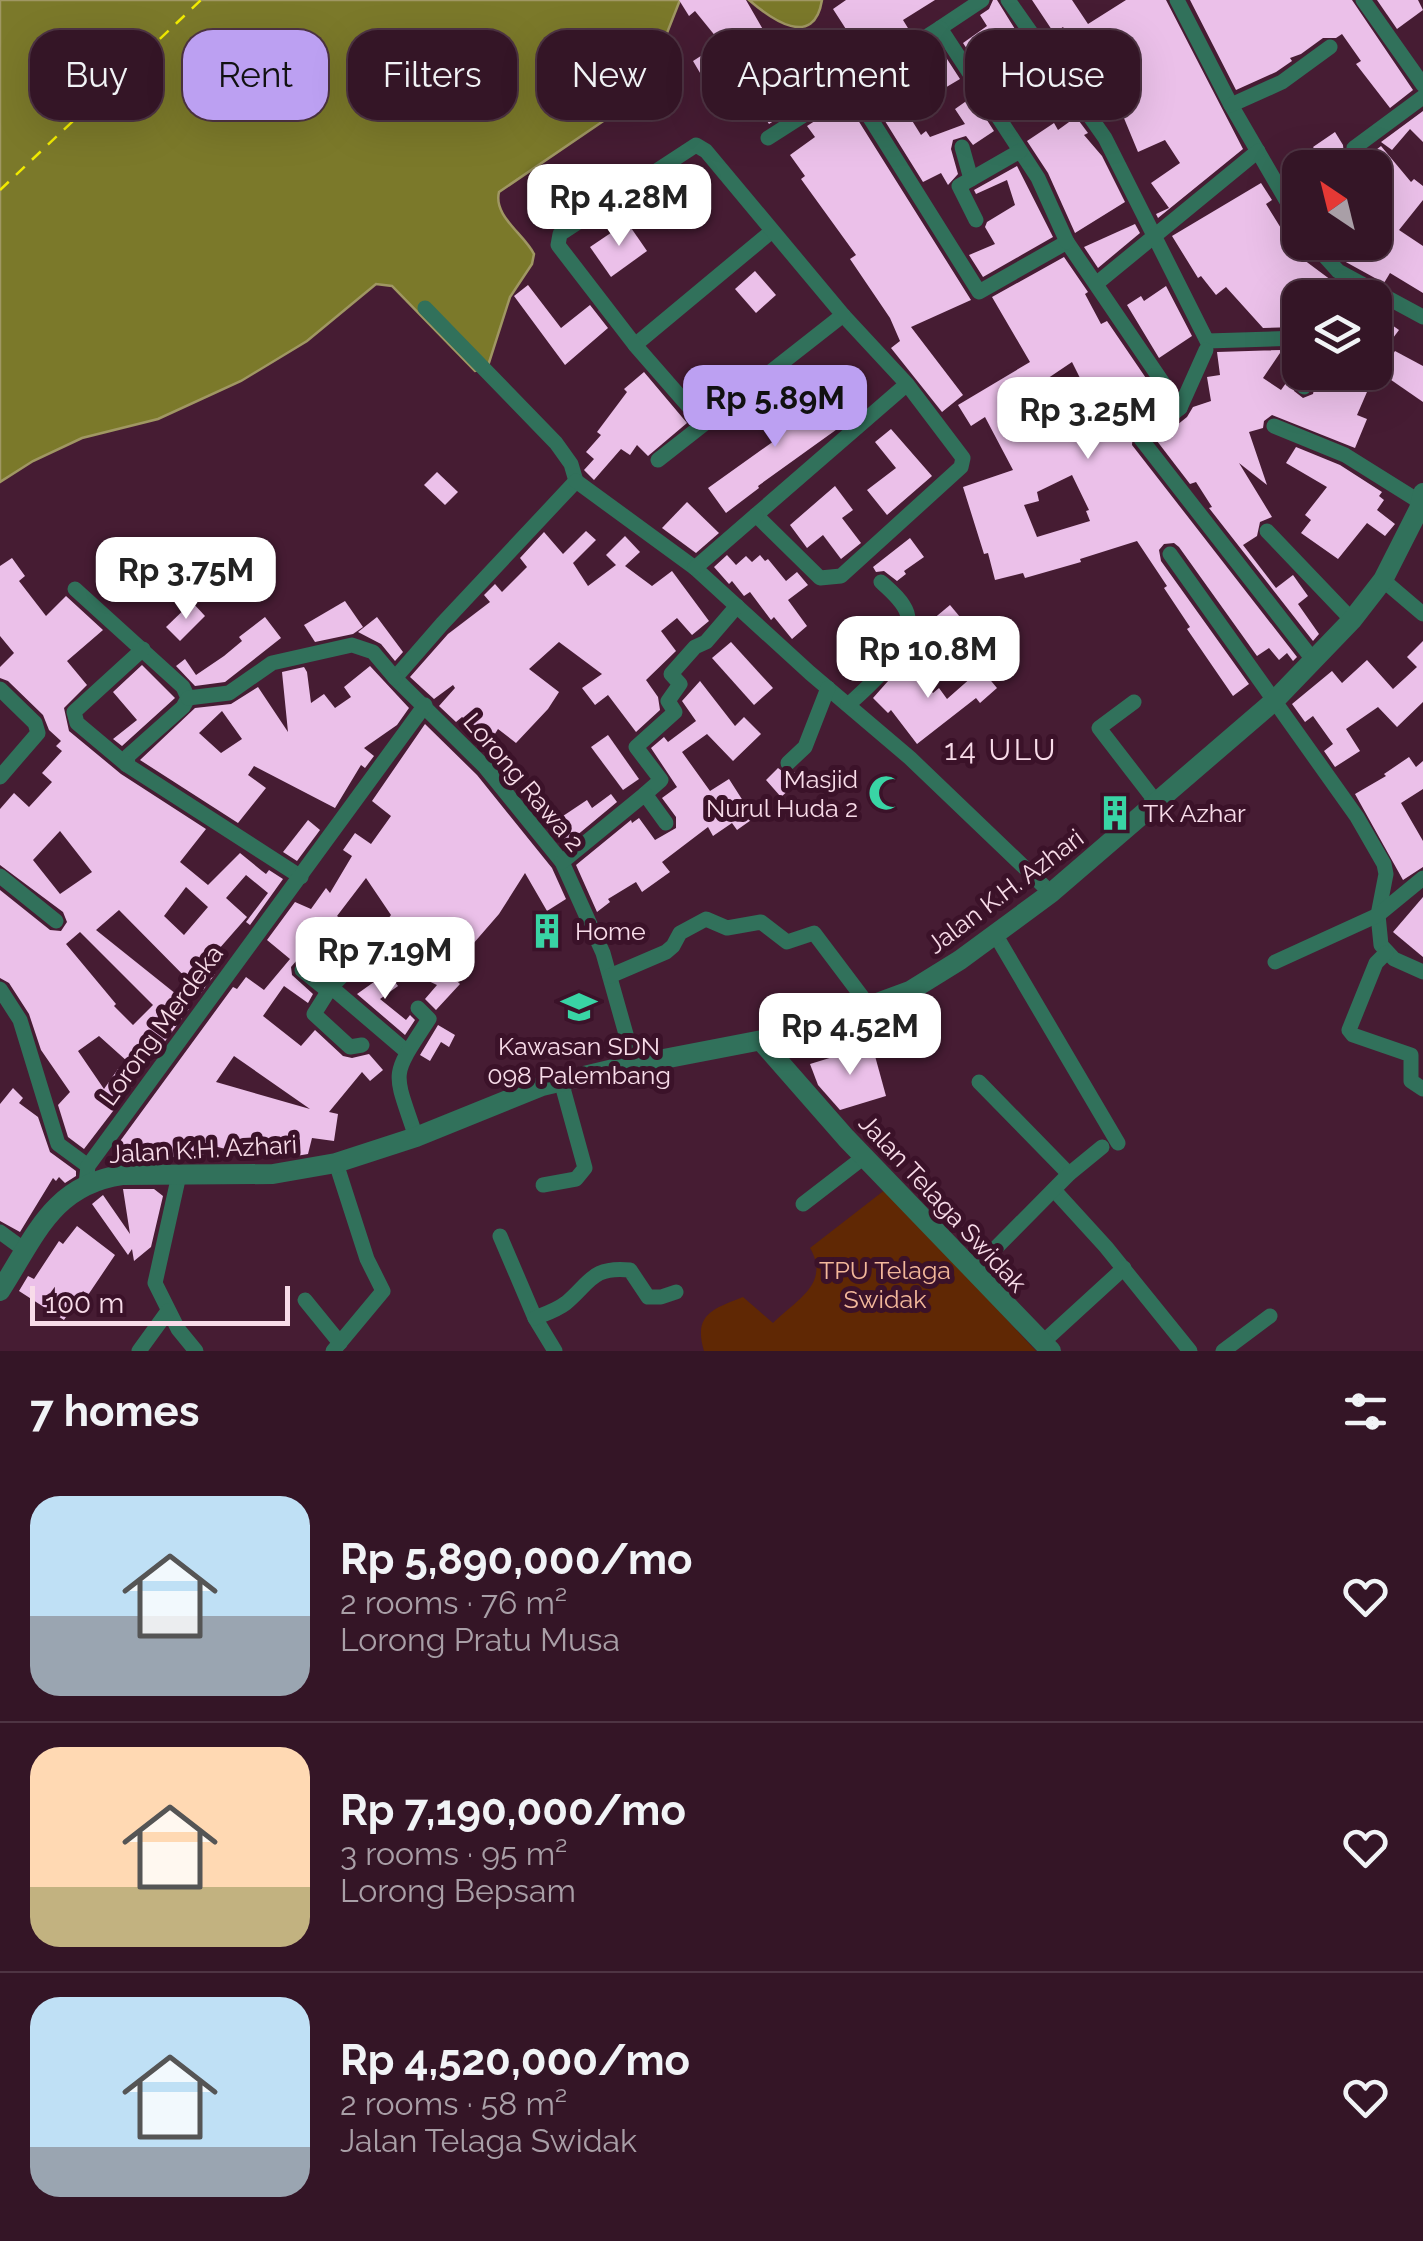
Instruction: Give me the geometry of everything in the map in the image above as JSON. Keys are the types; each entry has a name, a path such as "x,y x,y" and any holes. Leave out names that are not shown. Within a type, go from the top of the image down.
{"street":[{"path":"937,30 982,0"},
{"path":"1008,0 1105,138 1206,340 1282,338"},
{"path":"1177,0 1230,105 1282,185"},
{"path":"1363,0 1423,86"},
{"path":"940,28 1038,178 1068,242 1180,408"},
{"path":"1230,105 1282,82 1330,48"},
{"path":"1354,150 1423,97"},
{"path":"768,138 796,120"},
{"path":"871,120 980,292 1068,242"},
{"path":"704,424 560,251 560,234 696,145 706,150 843,315 907,384 958,446 963,458 961,467 841,576 820,578 756,515"},
{"path":"962,147 971,179"},
{"path":"976,220 958,186 1020,151"},
{"path":"1096,284 1258,151"},
{"path":"635,345 772,231"},
{"path":"1326,260 1346,276 1423,317"},
{"path":"1344,280 1346,276"},
{"path":"425,308 556,443 571,464 576,481 696,568 910,758 1052,892"},
{"path":"658,460 843,315"},
{"path":"1206,350 1180,408 1141,439 1314,662"},
{"path":"696,568 907,384"},
{"path":"1274,426 1344,455 1420,510"},
{"path":"396,678 576,481"},
{"name":"Jalan K.H. Azhari","path":"77,1185 122,1176 273,1174 336,1164 560,1081 762,1041 834,1021 910,991 1052,892 1274,701 1352,620 1383,580 1420,510"},
{"path":"1267,531 1352,620"},
{"path":"1170,554 1357,817 1384,864 1387,884 1378,915 1386,953 1423,972"},
{"path":"1383,580 1423,614"},
{"path":"848,706 890,663 907,629 906,609 881,582"},
{"path":"75,590 183,687 188,698 128,756 127,765"},
{"path":"562,862 661,780 636,748 674,714 668,702 680,684 671,674 737,606"},
{"name":"Lorong Rawa 2","path":"188,698 229,693 272,663 352,645 373,652 486,766 562,862 610,976 635,1066"},
{"path":"142,649 74,712 76,723 127,765 301,877"},
{"path":"788,762 806,747 828,688"},
{"path":"0,689 35,722 38,733 0,777"},
{"path":"1134,702 1098,728 1156,802"},
{"name":"Lorong Merdeka","path":"77,1185 425,705"},
{"path":"645,794 666,823"},
{"path":"0,876 56,922"},
{"path":"1276,962 1378,915 1423,878"},
{"path":"610,976 666,952 680,934 706,919 728,928 761,922 788,942 814,933 869,1006"},
{"path":"974,1271 1069,1174 1110,1145 995,934"},
{"path":"1386,953 1376,963 1348,1030 1411,1055 1411,1080 1423,1088"},
{"path":"356,962 314,1012 350,1047 362,1045"},
{"path":"302,970 406,1051"},
{"path":"0,989 20,1020 58,1144 77,1185 0,1292"},
{"path":"416,1137 398,1082 398,1070 429,1018 418,1008"},
{"name":"Jalan Telaga Swidak","path":"762,1041 864,1157 1045,1348"},
{"path":"543,1185 576,1179 585,1168 560,1081"},
{"path":"978,1082 1069,1174"},
{"path":"803,1204 864,1157"},
{"path":"305,1300 337,1347 382,1294 383,1287 367,1259 336,1164"},
{"path":"179,1175 154,1283 178,1329 196,1351"},
{"path":"1054,1190 1124,1268 1190,1351"},
{"path":"0,1232 26,1251"},
{"path":"500,1236 535,1318 555,1351"},
{"path":"1045,1348 1124,1268"},
{"path":"535,1318 564,1305 586,1279 612,1270 630,1270 648,1296 661,1298 676,1292"},
{"path":"139,1351 168,1311"},
{"path":"1232,1350 1270,1316"}],"green space":[{"name":"TPU Telaga Swidak","path":"886,1189 1036,1351 704,1351 704,1321 723,1305 743,1297 773,1323 791,1307 814,1281 815,1261 810,1248"}],"shaded area":[{"path":"0,0 680,0 668,30 537,30 537,120 605,120 499,192 498,201 505,217 534,254 532,264 510,297 487,369 475,371 392,286 376,284 307,341 241,381 158,419 82,438 0,482"},
{"path":"749,0 822,0 810,24 801,27 780,22"}],"building":[{"path":"679,0 746,0 763,30 710,30 695,11 689,16"},
{"path":"846,0 935,0 903,20 909,30 847,30 833,9"},
{"path":"997,0 1016,30 981,30 987,26 980,15"},
{"path":"1032,0 1072,0 1088,24 1126,0 1166,0 1243,149 1158,218 1156,214 1169,208 1151,183 1180,163 1165,140 1138,152 1125,120 1140,120 1140,30 1052,30"},
{"path":"1190,0 1352,0 1413,90 1390,108 1356,64 1361,61 1342,34 1323,38 1290,58 1292,61 1276,72 1236,90"},
{"path":"1377,0 1418,0 1423,10 1397,29"},
{"path":"702,55 702,76 693,61"},
{"path":"945,56 960,79 945,88"},
{"path":"965,102 965,120 987,120 994,131 973,145 966,136 953,140 951,149 958,174 948,185 941,173 923,182 884,120 912,120 921,135 926,131 930,137 965,124 955,109"},
{"path":"1423,111 1423,142 1410,129 1392,150 1381,142"},
{"path":"816,120 858,120 971,300 911,327 963,395 942,412 891,348 900,341 890,318 850,259 856,255 801,179 805,176 790,155 815,137 807,126"},
{"path":"1078,120 1125,202 1075,233 1048,173 1027,141 1054,123 1058,130"},
{"path":"1335,132 1343,150 1315,150 1313,147"},
{"path":"1392,159 1411,182 1414,179 1423,186 1423,200 1399,230 1423,246 1423,293 1390,273 1386,280 1379,280 1344,261 1392,260"},
{"path":"1017,166 1053,237 983,277 969,255 995,244 985,227 987,222 1015,205 1007,180 976,194 974,190"},
{"path":"1261,183 1272,200 1266,204 1282,230 1282,260 1304,260 1331,280 1282,280 1282,327 1263,328 1226,287 1216,295 1201,276 1198,278 1172,236"},
{"path":"627,222 647,251 611,277 590,247"},
{"path":"1135,224 1140,233 1098,268 1084,247"},
{"path":"1064,257 1088,292 1085,294 1101,324 1107,321 1165,406 1133,431 1132,445 1297,657 1293,661 1287,653 1279,660 1269,648 1257,656 1174,543 1164,544 1159,550 1161,561 1249,684 1233,696 1187,629 1190,627 1164,588 1167,586 1137,541 1025,578 1023,573 995,580 963,487 1013,470 985,417 971,426 958,405 1030,362 992,297","holes":["1072,362 1088,394 1042,415 1029,391","1072,475 1089,510 1086,511 1090,521 1037,537 1024,505 1039,501 1037,492"]},
{"path":"755,271 776,295 756,313 735,289"},
{"path":"528,285 561,328 590,305 608,328 565,365 514,296"},
{"path":"1166,286 1192,336 1159,358 1127,305 1141,296 1144,301"},
{"path":"1282,350 1263,378 1281,390 1294,390 1303,398 1314,390 1368,390 1357,415 1367,419 1355,448 1272,415 1264,421 1263,428 1249,432 1267,485 1239,463 1272,517 1260,522 1257,536 1243,545 1276,588 1293,575 1308,596 1298,604 1319,634 1313,641 1209,508 1212,507 1196,482 1190,484 1157,441 1187,417 1193,407 1211,401 1207,377 1220,375 1217,352"},
{"path":"1395,351 1423,366 1423,402 1392,381"},
{"path":"644,372 687,423 648,456 637,445 630,455 621,449 594,480 584,470 594,459 586,452 627,392 624,389"},
{"path":"823,399 840,427 726,513 708,488 774,441 752,414 769,400 787,423"},
{"path":"891,429 932,476 887,515 867,490 896,468 875,442"},
{"path":"1296,447 1340,465 1382,492 1379,496 1384,500 1377,510 1395,524 1385,536 1367,523 1338,559 1301,533 1311,520 1305,515 1327,487 1286,463"},
{"path":"437,472 458,492 445,505 424,485"},
{"path":"835,486 853,510 842,518 861,543 841,559 823,535 807,548 790,525"},
{"path":"687,502 719,533 696,553 662,528"},
{"path":"586,531 596,540 573,563 588,586 616,565 606,555 625,536 640,552 625,566 652,586 672,571 709,621 692,635 677,618 661,631 676,651 646,680 658,697 660,710 636,732 608,695 595,705 582,688 602,674 559,642 529,669 559,692 516,743 498,729 493,737 462,717 456,722 439,706 455,688 453,685 434,699 410,677 448,634 490,602 484,595 495,584 502,592 527,567 520,558 544,532 563,554"},
{"path":"910,538 924,557 897,581 884,571 876,572 873,567"},
{"path":"727,555 736,565 746,556 752,562 760,555 786,581 797,572 808,585 788,600 807,626 792,639 750,592 744,596 732,581 729,584 714,567"},
{"path":"12,558 25,576 19,581 46,616 66,596 103,630 67,661 87,685 64,708 69,731 121,774 206,829 180,862 208,885 240,853 266,874 269,870 283,879 250,925 246,922 268,893 246,875 226,898 247,917 204,966 215,974 201,993 119,910 96,930 191,1006 163,1044 153,1034 128,1062 99,1036 78,1051 104,1089 118,1069 136,1081 84,1149 68,1137 58,1105 70,1092 41,1050 29,1014 9,983 0,978 0,890 50,930 61,931 67,922 63,912 0,865 0,809 14,793 29,807 52,782 42,773 62,751 56,746 61,741 49,730 43,715 0,678 0,667 14,653 0,636 0,566","holes":["60,831 92,872 60,894 33,860","186,887 208,907 184,935 164,916","80,932 153,1005 133,1025 66,944"]},
{"path":"345,601 363,627 353,634 315,642 304,625"},
{"path":"192,602 205,616 180,641 166,627"},
{"path":"950,605 975,635 956,651 932,620"},
{"path":"265,617 281,638 225,682 195,686 176,666 185,659 196,675 242,641 239,637"},
{"path":"377,617 403,652 395,661 381,644 358,632"},
{"path":"1423,641 1423,702 1397,727 1378,707 1346,729 1360,751 1335,767 1324,751 1333,744 1313,716 1305,722 1292,704 1332,671 1342,683 1367,660 1393,689 1417,667 1407,657"},
{"path":"731,642 773,688 754,705 712,658"},
{"path":"904,663 933,693 939,688 947,699 981,669 997,688 980,703 976,698 917,744 891,710 888,713 873,698"},
{"path":"142,665 175,698 122,746 113,739 137,720 113,692"},
{"path":"370,666 409,708 397,725 364,748 374,756 365,768 361,765 335,808 254,766 248,775 266,788 238,823 140,760 195,708 231,704 258,687 288,732 282,672 304,667 311,703 324,694 335,708 351,697 344,687","holes":["222,711 242,739 221,753 199,733"]},
{"path":"700,681 735,726 744,717 761,734 733,761 707,734 682,752 710,791 729,779 754,818 737,830 732,823 713,836 708,827 662,862 670,872 642,892 636,882 608,899 610,902 597,912 576,865 631,820 632,823 639,818 655,840 676,828 676,817 662,798 677,787 651,748 664,737 668,742 696,721 682,701"},
{"path":"425,724 477,775 552,868 566,899 547,911 525,873 499,914 466,952 451,976 460,984 436,1010 425,999 437,985 397,966 407,949 384,934 392,922 388,919 391,915 366,878 337,916 386,952 382,958 372,953 367,960 360,952 352,952 327,975 308,961 297,960 291,967 292,975 313,994 308,1003 284,986 263,1016 301,1046 315,1030 343,1056 369,1054 383,1070 370,1081 362,1072 329,1112 338,1114 334,1141 312,1138 308,1154 296,1156 290,1155 292,1147 263,1138 257,1157 206,1144 202,1161 166,1156 166,1161 132,1161 132,1155 118,1144 233,987 237,989 246,977 264,990 290,959 267,940 295,902 311,909 326,888 330,893 352,856 343,850 355,833 371,844 391,816 372,801","holes":["234,1056 310,1109 216,1082"]},
{"path":"608,735 639,779 623,790 591,747"},
{"path":"1409,757 1416,767 1423,761 1423,789 1401,803 1423,841 1423,867 1403,880 1355,794"},
{"path":"778,768 786,774 794,772 801,779 781,797 766,780"},
{"path":"611,794 617,802 564,846 548,826 587,800 592,808"},
{"path":"308,820 320,830 297,861 283,852"},
{"path":"1423,897 1423,957 1393,932"},
{"path":"388,972 398,986 380,999 406,1020 410,1015 415,1020 405,1035 357,994"},
{"path":"438,1025 455,1035 449,1047 441,1042 430,1061 420,1055"},
{"path":"872,1045 886,1096 840,1110 818,1085 810,1064"},
{"path":"13,1088 23,1098 19,1103 38,1117 50,1152 76,1171 76,1176 65,1183 59,1177 56,1181 53,1178 20,1232 0,1221 0,1104"},
{"path":"123,1189 154,1189 163,1196 151,1247 134,1261 132,1249 128,1255 92,1204 103,1195 130,1234"},
{"path":"77,1226 115,1255 88,1295 83,1291 64,1320 19,1291 28,1276 34,1279 59,1241 63,1244"}],"ferry route":[{"path":"0,190 201,0"}],"place":[{"name":"Masjid Nurul Huda 2","path":"886,793"},
{"name":"TK Azhar","path":"1115,813"},
{"name":"Home","path":"547,931"},
{"name":"Kawasan SDN 098 Palembang","path":"579,1007"}],"district":[{"name":"14 ULU","path":"1001,750"}]}
